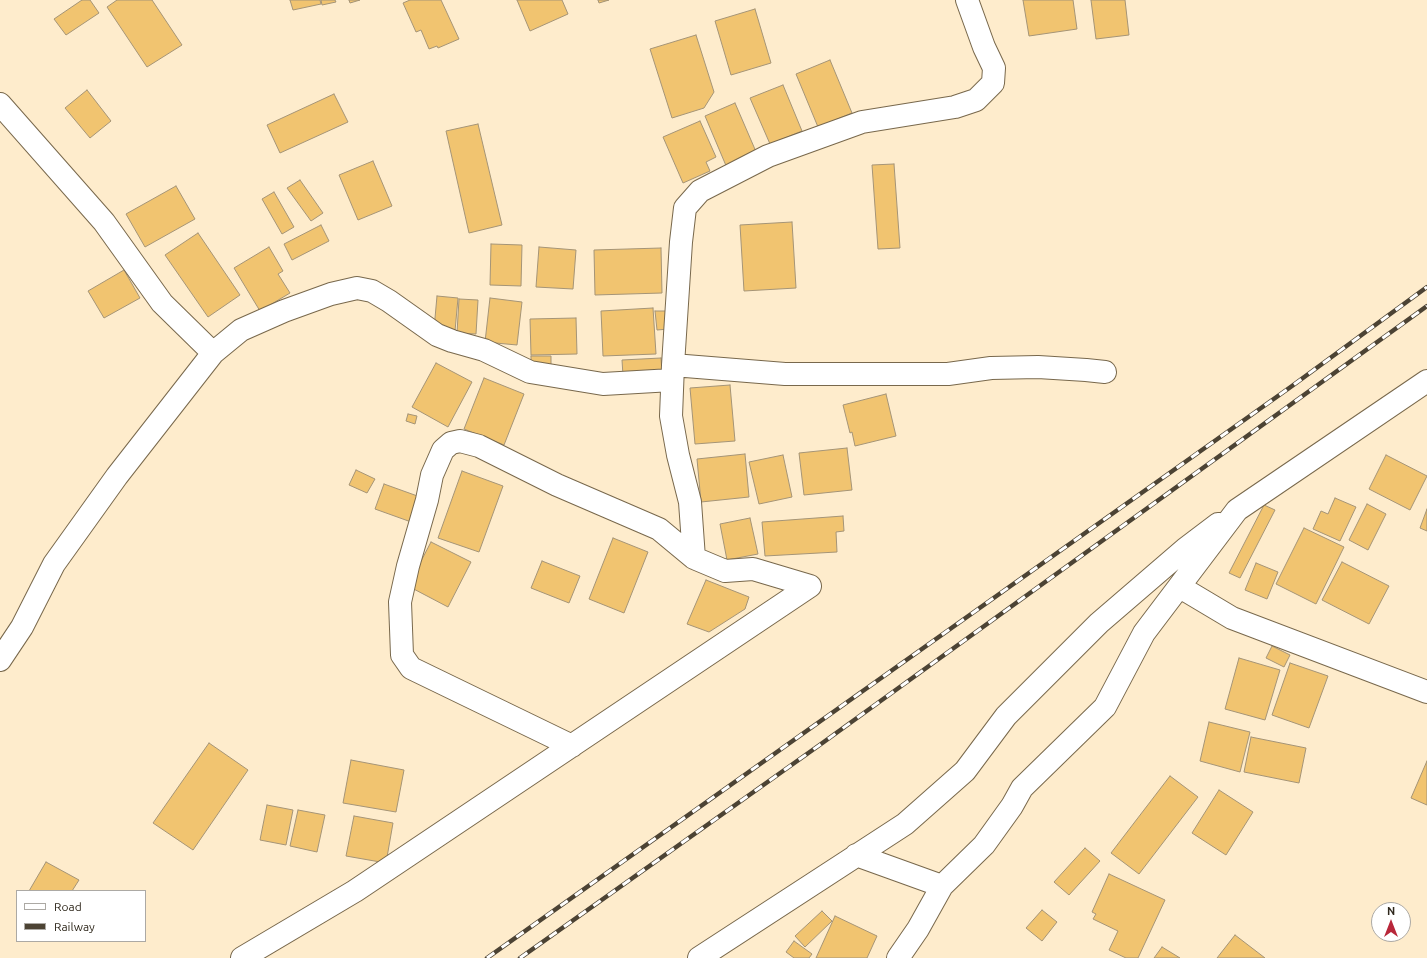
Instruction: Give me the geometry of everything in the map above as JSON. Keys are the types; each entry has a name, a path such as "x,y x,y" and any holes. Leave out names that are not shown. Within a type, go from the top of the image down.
{"street":[{"path":"694,558 690,502 678,455 671,416 672,373 681,242 685,208 700,191 768,156 862,122 955,107 976,100 993,83 994,68 967,0"},
{"path":"0,104 104,222 162,303 213,353"},
{"path":"0,660 22,627 54,564 117,476 213,353 241,330 284,311 324,296 357,288 372,291 389,301 437,335 484,350 530,372 603,384 672,373 948,374 991,368 1038,367 1106,372"},
{"path":"699,958 905,824 965,771 1006,716 1099,623 1185,549 1238,510 1427,382"},
{"path":"242,958 355,891 572,746 810,586 753,569 724,571 694,558 659,529 557,485 479,446 460,442 451,443 443,450 432,475 427,500 408,566 400,602 402,655 411,668 572,746"},
{"path":"898,958 918,929 942,886 984,845 1012,806 1022,788 1106,707 1144,633 1238,510"},
{"path":"1180,586 1232,618 1427,692"},
{"path":"856,855 942,886"}],"building":[{"path":"82,0 90,0 99,13 66,35 54,19"},
{"path":"117,0 152,0 182,45 147,67 107,7"},
{"path":"290,0 320,0 321,4 293,10"},
{"path":"321,0 335,0 336,2 322,5"},
{"path":"349,0 360,0 350,3"},
{"path":"410,0 441,0 459,39 438,48 437,46 429,49 421,30 416,32 403,3"},
{"path":"517,0 562,0 568,14 530,31"},
{"path":"598,0 609,0 599,3"},
{"path":"1023,0 1073,0 1077,29 1029,36"},
{"path":"1091,0 1125,0 1129,35 1096,39"},
{"path":"755,9 771,63 731,75 715,21"},
{"path":"696,35 714,92 704,108 672,118 650,49"},
{"path":"830,60 852,113 818,127 796,74"},
{"path":"783,85 802,131 770,144 750,98"},
{"path":"87,90 111,121 90,138 65,108"},
{"path":"334,94 348,122 280,153 267,125"},
{"path":"735,103 757,154 727,168 705,116"},
{"path":"700,121 716,157 706,162 710,171 683,183 663,137"},
{"path":"478,124 502,225 469,233 446,131"},
{"path":"373,161 392,206 358,220 339,175"},
{"path":"894,164 900,248 878,249 872,165"},
{"path":"300,180 323,213 311,221 287,188"},
{"path":"176,186 195,219 145,247 126,214"},
{"path":"274,192 294,227 282,234 262,199"},
{"path":"792,222 796,288 744,291 740,225"},
{"path":"321,225 329,241 292,260 284,244"},
{"path":"198,233 240,295 208,317 165,255"},
{"path":"491,244 522,245 521,286 490,285"},
{"path":"269,247 283,271 278,274 290,293 260,311 234,268"},
{"path":"539,247 576,250 573,289 536,287"},
{"path":"661,248 662,293 595,295 594,250"},
{"path":"124,270 140,298 104,318 88,291"},
{"path":"437,296 458,298 455,331 434,329"},
{"path":"490,298 522,302 517,345 485,342"},
{"path":"459,299 478,300 476,334 457,333"},
{"path":"653,308 656,354 603,356 601,311"},
{"path":"655,311 668,311 669,329 657,330"},
{"path":"576,318 577,354 531,355 530,319"},
{"path":"531,356 551,356 551,368 531,368"},
{"path":"661,358 662,374 623,376 622,360"},
{"path":"436,363 472,382 448,427 412,407"},
{"path":"484,378 524,394 504,445 464,429"},
{"path":"730,385 735,441 695,444 690,388"},
{"path":"886,394 896,436 855,446 843,405"},
{"path":"408,414 417,416 415,424 406,421"},
{"path":"847,448 852,490 804,495 799,453"},
{"path":"745,454 749,497 701,502 697,459"},
{"path":"783,455 792,497 759,504 749,462"},
{"path":"1386,455 1427,476 1410,510 1369,489"},
{"path":"356,470 375,479 367,493 349,485"},
{"path":"462,471 503,486 479,552 438,538"},
{"path":"384,484 423,498 414,523 375,509"},
{"path":"1335,498 1356,507 1340,541 1313,529 1321,511 1328,514"},
{"path":"1367,504 1386,514 1368,550 1349,540"},
{"path":"1264,505 1275,510 1240,578 1229,573"},
{"path":"1427,509 1427,531 1420,528"},
{"path":"843,516 844,531 836,532 837,552 765,556 762,522"},
{"path":"750,518 758,554 727,560 720,524"},
{"path":"1304,528 1344,547 1316,604 1276,584"},
{"path":"613,538 648,552 624,613 589,599"},
{"path":"431,542 471,562 448,607 408,586"},
{"path":"542,561 580,576 569,603 531,588"},
{"path":"1342,562 1389,586 1369,624 1322,600"},
{"path":"1256,563 1278,572 1267,599 1245,590"},
{"path":"706,580 749,597 745,609 709,632 687,624"},
{"path":"1272,646 1290,655 1284,667 1266,658"},
{"path":"1239,658 1280,670 1265,720 1225,709"},
{"path":"1290,663 1328,676 1309,728 1272,715"},
{"path":"1209,722 1250,732 1240,772 1200,761"},
{"path":"1251,737 1306,748 1299,783 1244,772"},
{"path":"209,743 248,770 193,850 153,823"},
{"path":"351,760 404,770 396,812 343,803"},
{"path":"1427,761 1427,805 1411,798"},
{"path":"1170,776 1198,797 1139,874 1111,853"},
{"path":"1219,790 1253,812 1226,855 1192,833"},
{"path":"267,805 293,810 286,845 260,840"},
{"path":"298,810 325,815 317,852 290,846"},
{"path":"354,816 393,823 386,863 346,856"},
{"path":"1085,848 1100,861 1069,895 1054,882"},
{"path":"46,862 79,880 73,890 30,890"},
{"path":"1109,874 1165,900 1138,958 1126,958 1109,950 1118,931 1093,919 1096,914 1092,912"},
{"path":"1042,910 1057,922 1042,941 1026,928"},
{"path":"822,911 832,921 805,947 795,936"},
{"path":"835,916 877,936 867,958 816,958"},
{"path":"1235,935 1265,958 1217,958"},
{"path":"794,941 812,954 809,958 794,958 786,952"},
{"path":"1162,947 1180,958 1154,958"}],"railway":[{"path":"487,958 1292,386 1427,287"},
{"path":"520,958 821,744 1427,306"}]}
